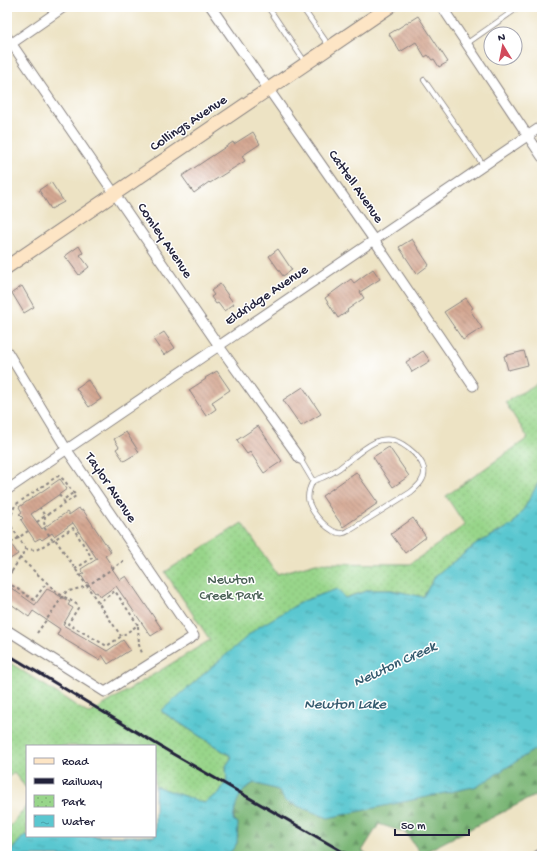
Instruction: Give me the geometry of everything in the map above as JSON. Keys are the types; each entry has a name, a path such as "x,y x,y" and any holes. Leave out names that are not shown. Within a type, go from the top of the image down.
{"main road":[{"name":"Collings Avenue","path":"7,267 389,7"}],"street":[{"path":"8,42 64,7"},
{"name":"Cattell Avenue","path":"211,7 269,88 473,386"},
{"path":"442,7 542,157"},
{"name":"Comley Avenue","path":"8,42 219,346 300,459"},
{"name":"Eldridge Avenue","path":"7,490 542,126"},
{"name":"Taylor Avenue","path":"7,351 67,450 194,636 105,692 7,630"},
{"path":"537,856 542,853"}],"lane":[{"path":"268,7 306,63"},
{"path":"302,7 330,47"},
{"path":"466,44 519,7"},
{"path":"424,80 484,166"},
{"path":"389,439 403,444 417,455 423,464 425,472 420,484 411,492 344,533 335,533 330,530 313,509 309,502 308,494 313,481 330,474 372,443 389,439"},
{"path":"300,459 313,481"}],"path":[{"path":"37,522 76,496 61,477 57,476 15,505 11,516 7,520 26,549 36,550 73,528 92,558 75,569"},
{"path":"63,500 73,493"},
{"path":"59,495 65,503"},
{"path":"40,508 45,516 44,527 121,636"},
{"path":"11,543 28,531"},
{"path":"7,578 26,549"},
{"path":"20,558 62,595 77,604 79,607 68,624 107,646 138,626"},
{"path":"37,633 62,595 68,590 87,586 125,560"},
{"path":"7,567 12,571"},
{"path":"7,582 34,600 47,582"},
{"path":"98,603 115,591 138,626 138,645 142,653"}],"green space":[{"name":"Newton Creek Park","path":"542,381 542,476 525,507 512,525 478,543 436,575 423,597 392,590 369,590 344,598 162,712 232,757 226,766 227,780 219,793 204,803 156,786 156,745 26,745 26,788 14,773 7,778 7,661 89,714 210,640 165,572 242,523 277,574 316,563 410,564 465,525 446,496 528,438 505,402"},
{"path":"542,742 542,792 421,854 406,833 379,824 362,851 371,856 274,856 270,854 268,856 228,856 237,843 234,817 237,802 240,795 254,783 278,790 537,748"},
{"path":"26,806 26,835 7,855 7,831"}],"water":[{"name":"Newton Lake","path":"542,476 542,742 537,748 478,786 328,818 285,801 278,790 254,783 244,790 237,803 233,820 238,823 237,843 228,856 7,856 26,835 26,837 156,837 156,786 204,803 219,793 227,780 226,766 232,757 161,711 257,628 303,601 337,589 345,598 369,590 392,590 423,597 436,575 478,543 512,525 525,507"}],"building":[{"path":"418,16 448,62 439,67 434,59 432,60 428,55 425,57 416,42 400,52 389,34"},
{"path":"253,132 260,144 242,156 245,161 210,183 209,182 194,193 182,176 233,142 234,144"},
{"path":"51,182 64,202 51,209 39,190"},
{"path":"412,239 429,265 417,274 399,247"},
{"path":"79,246 83,253 80,255 89,267 79,275 65,256"},
{"path":"278,249 292,270 283,276 269,256"},
{"path":"373,269 380,279 360,292 364,298 338,318 325,298 351,279 354,283"},
{"path":"220,284 234,304 224,311 211,297 214,295 211,291"},
{"path":"22,286 34,307 24,313 12,293"},
{"path":"466,298 473,308 470,310 482,328 463,340 444,312"},
{"path":"164,332 175,348 164,355 153,339"},
{"path":"423,351 430,361 412,372 406,362"},
{"path":"524,351 528,365 508,370 504,356"},
{"path":"217,371 230,390 212,402 216,409 206,416 189,390"},
{"path":"88,380 101,399 89,407 76,388"},
{"path":"303,387 321,414 301,426 283,400"},
{"path":"258,426 282,461 264,473 250,452 247,454 237,440"},
{"path":"126,432 139,452 124,461 116,449 119,447 114,439"},
{"path":"389,447 409,476 393,487 373,457"},
{"path":"356,472 378,503 343,527 322,496"},
{"path":"60,479 67,489 31,514 42,529 67,512 69,515 79,508 81,511 83,510 111,552 105,556 112,566 111,567 120,580 126,576 162,629 151,636 116,586 100,597 87,582 86,583 81,575 84,574 81,569 97,559 73,523 54,536 52,533 42,540 40,538 35,541 21,520 23,518 19,514 22,512 19,507"},
{"path":"413,518 426,537 405,553 391,534"},
{"path":"7,538 18,554 7,561"},
{"path":"7,585 35,605 47,589 53,592 70,602 68,605 73,608 63,625 107,651 123,640 130,650 108,664 102,655 99,660 57,635 60,629 33,611 29,617 7,601"}],"railway":[{"path":"7,654 173,754 350,856"}],"water label":[{"name":"Newton Creek","path":"395,665"}]}
